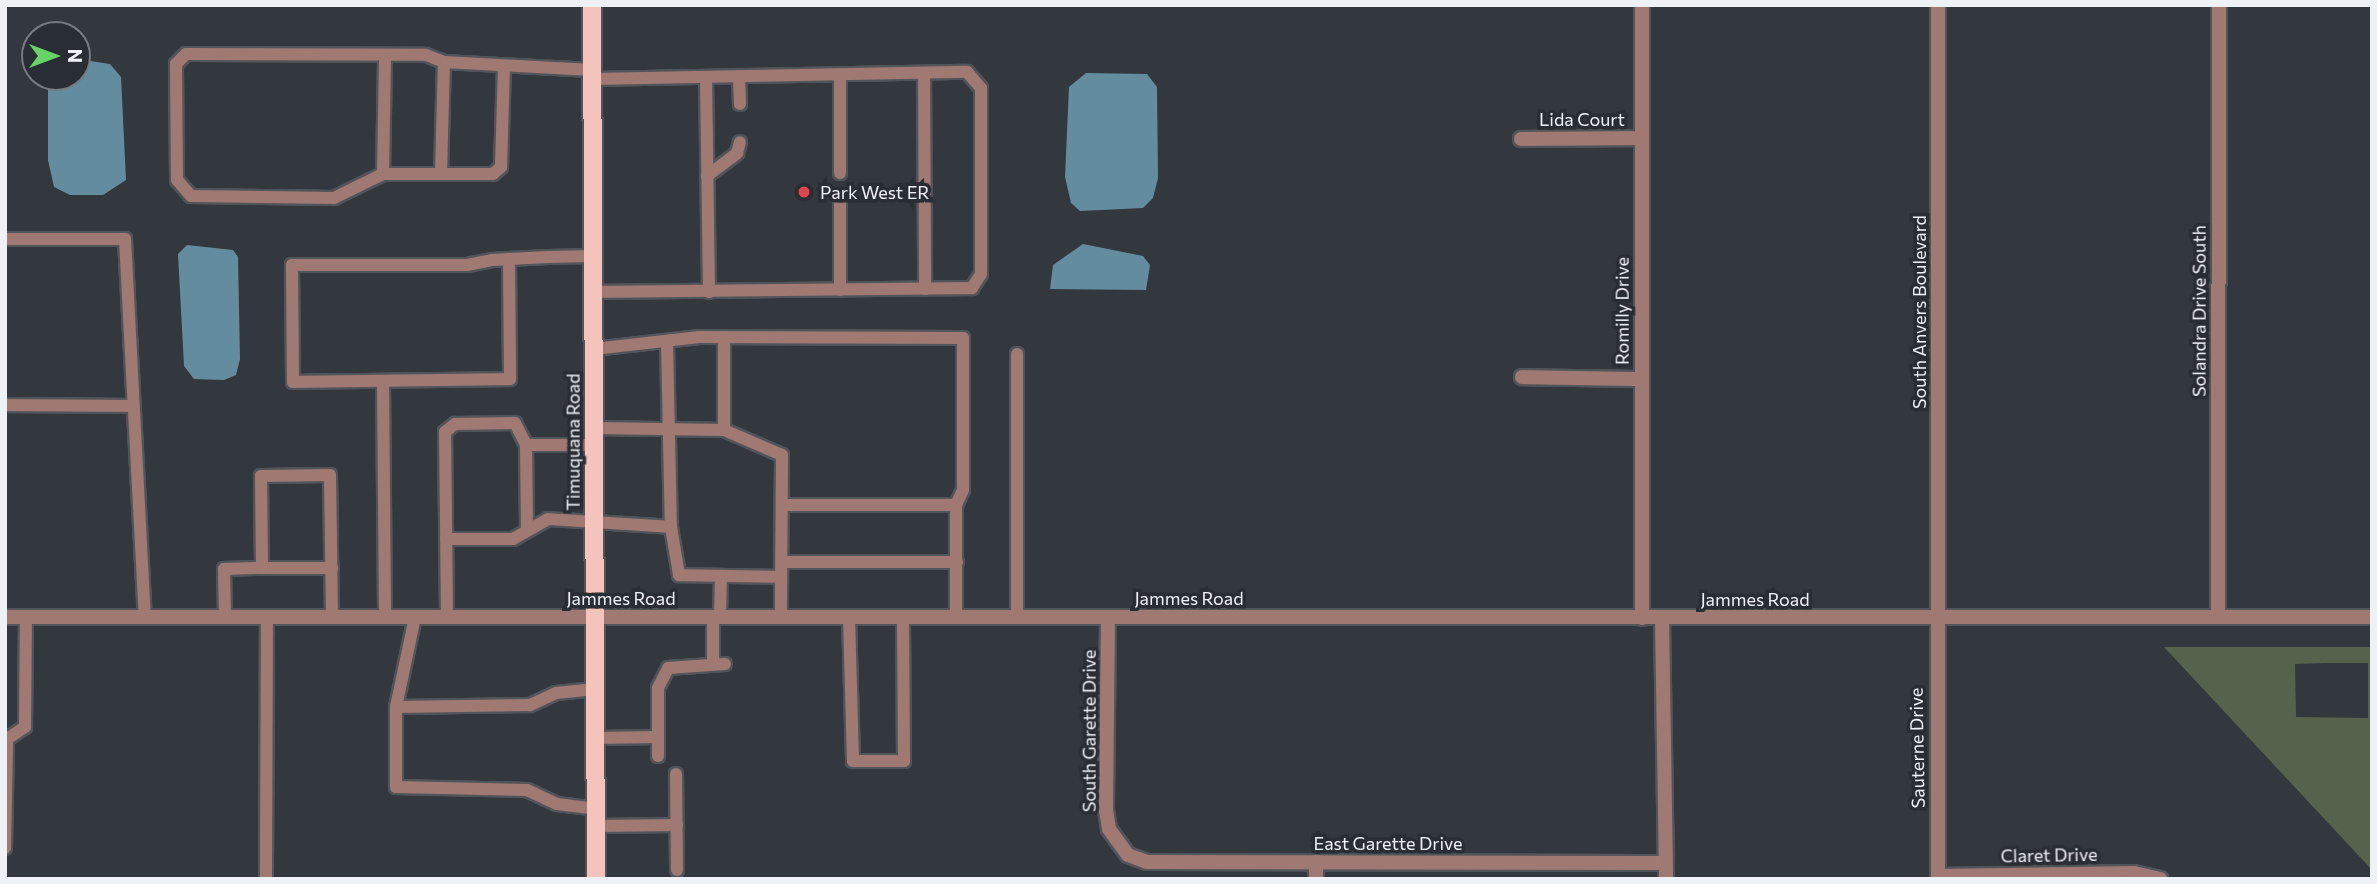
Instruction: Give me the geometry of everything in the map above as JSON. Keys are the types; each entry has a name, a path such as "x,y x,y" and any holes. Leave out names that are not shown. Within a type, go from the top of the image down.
{"main road":[{"name":"Timuquana Road","path":"592,5 596,879"}],"street":[{"name":"Romilly Drive","path":"1642,5 1642,618"},
{"name":"South Anvers Boulevard","path":"1937,618 1938,5"},
{"name":"Solandra Drive South","path":"2218,617 2219,5"},
{"name":"Lida Court","path":"1521,139 1642,138"},
{"path":"1522,377 1642,379"},
{"name":"Jammes Road","path":"5,617 2372,617"},
{"name":"South Garette Drive","path":"1108,617 1106,810 1116,844"},
{"path":"1662,618 1666,879"},
{"name":"Sauterne Drive","path":"1937,618 1938,877"},
{"name":"East Garette Drive","path":"1116,844 1147,862 1665,863"},
{"path":"1316,862 1316,879"},
{"name":"Claret Drive","path":"1938,877 2134,873 2161,879"}],"lane":[{"path":"504,66 501,167 493,174 383,174 334,198 191,197 177,180 176,64 187,54 426,55 444,62 504,66 592,75 706,77 967,72 981,88 981,274 972,288 593,292"},
{"path":"383,174 385,55"},
{"path":"441,174 444,62"},
{"path":"924,73 925,289"},
{"path":"840,75 840,173"},
{"path":"739,76 740,104"},
{"path":"706,77 709,292"},
{"path":"707,176 737,153 740,142"},
{"path":"840,196 840,290"},
{"path":"5,239 125,239 145,617"},
{"path":"509,259 510,379 293,382 292,265 467,265 509,259 593,256"},
{"path":"594,349 724,338 963,338 962,490 956,505 956,617"},
{"path":"723,430 724,338"},
{"path":"667,342 671,527 679,575 781,577"},
{"path":"1017,354 1017,617"},
{"path":"383,381 385,617"},
{"path":"5,405 133,406"},
{"path":"447,617 445,432 455,424 515,423 526,445 527,529"},
{"path":"526,445 669,430 723,430 782,455 781,617"},
{"path":"262,568 261,476 330,475 332,616"},
{"path":"782,505 956,505"},
{"path":"446,539 513,538 548,519 594,526 671,527"},
{"path":"782,562 957,562"},
{"path":"225,616 224,569 332,568"},
{"path":"658,756 658,688 668,668 719,664 717,617 721,576"},
{"path":"266,879 267,616"},
{"path":"5,849 7,739 25,727 26,617"},
{"path":"415,617 396,707 396,787 527,790 595,818 677,825"},
{"path":"849,617 853,761 904,761 902,617"},
{"path":"396,707 530,705 556,693 595,689"},
{"path":"595,738 658,737"},
{"path":"676,774 677,870"}],"green space":[{"path":"2164,647 2372,647 2372,870","holes":["2368,663 2368,718 2296,717 2295,664"]}],"water":[{"path":"91,61 110,64 121,77 126,180 103,195 70,195 54,187 48,160 48,91 91,91"},
{"path":"1086,73 1147,74 1157,87 1158,178 1153,198 1143,208 1080,211 1071,203 1065,177 1069,87"},
{"path":"1083,244 1143,256 1150,265 1146,290 1050,289 1053,265"},
{"path":"187,245 233,250 238,257 240,359 236,375 224,380 194,379 184,366 178,254"}],"place":[{"name":"Park West ER","path":"804,192"}]}
